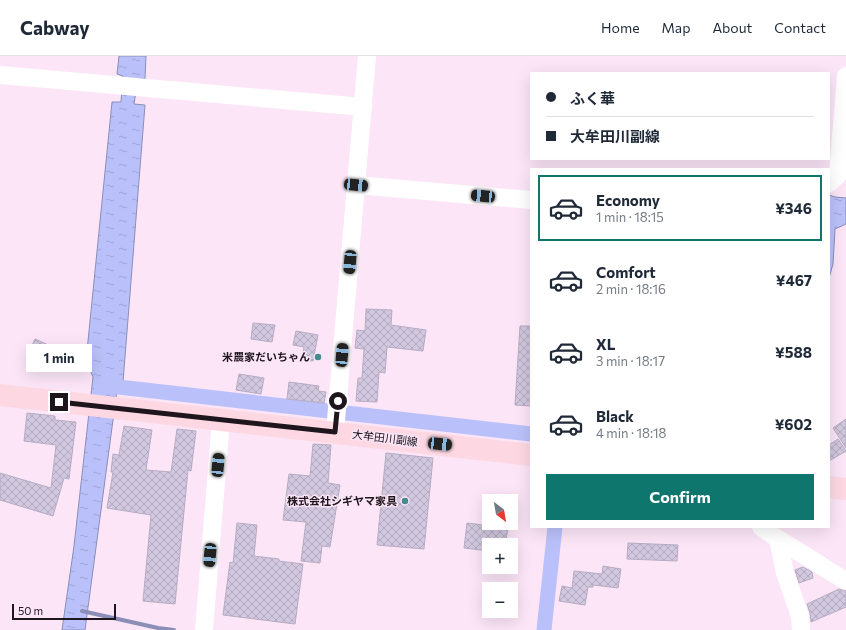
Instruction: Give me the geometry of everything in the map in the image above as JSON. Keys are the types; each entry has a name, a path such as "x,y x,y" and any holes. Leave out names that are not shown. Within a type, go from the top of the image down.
{"main road":[{"name":"大牟田川副線","path":"0,395 530,455"},
{"path":"830,487 846,489"}],"street":[{"path":"335,432 367,56"},
{"path":"0,75 362,107"},
{"path":"830,182 838,175 846,76"},
{"path":"356,185 530,200"},
{"path":"204,630 221,420"},
{"path":"762,528 846,581"},
{"path":"778,539 785,573 800,616 801,630"}],"water":[{"path":"119,56 146,56 145,79 138,79 134,104 145,105 123,382 121,389 117,390 85,630 62,630 74,546 93,377 86,361 112,102 121,102 123,76 117,74"},
{"path":"830,195 846,198 846,224 835,229 833,264 830,274"}],"building":[{"path":"366,309 392,310 391,325 426,330 423,351 387,347 385,373 379,372 377,402 356,401 358,378 362,378 364,349 355,348 357,330 365,331"},
{"path":"253,323 275,325 272,342 251,339"},
{"path":"520,326 530,326 530,406 515,405"},
{"path":"296,331 318,335 313,361 302,360 304,347 293,345"},
{"path":"35,339 55,348 50,360 30,350"},
{"path":"239,374 264,378 261,394 236,390"},
{"path":"289,382 319,386 318,391 326,392 324,403 287,399"},
{"path":"27,413 55,416 55,420 76,422 69,479 64,478 53,516 0,500 0,473 51,488 56,445 24,441"},
{"path":"846,419 846,448 833,428"},
{"path":"124,426 152,430 146,470 171,472 177,429 196,431 191,471 188,470 175,604 143,601 151,515 107,508 113,472 111,472 113,454 119,455"},
{"path":"838,439 846,451 830,460 830,444"},
{"path":"313,444 331,445 328,483 340,485 330,547 322,546 320,563 301,561 306,522 283,520 289,474 310,476"},
{"name":"株式会社シギヤマ家具","path":"386,453 433,458 424,549 377,545"},
{"path":"237,523 257,525 254,556 303,564 295,624 223,615 230,562 233,563"},
{"path":"467,523 482,525 482,530 508,530 506,538 482,538 482,550 464,548"},
{"path":"628,543 678,545 677,561 627,559"},
{"path":"603,566 621,569 618,588 593,585 593,587 588,587 585,605 559,601 562,586 572,588 574,571 602,574"},
{"path":"803,567 812,572 813,578 799,583 795,570"},
{"path":"839,589 846,591 846,607 811,622 807,604"}],"waterway":[{"path":"101,385 530,434"},
{"path":"544,630 555,528"},
{"path":"82,611 158,628 174,630"}],"place":[{"name":"米農家だいちゃん","path":"318,357"},
{"name":"株式会社シギヤマ家具","path":"405,501"}],"route":[{"path":"59,402 335,432 338,401"}]}
